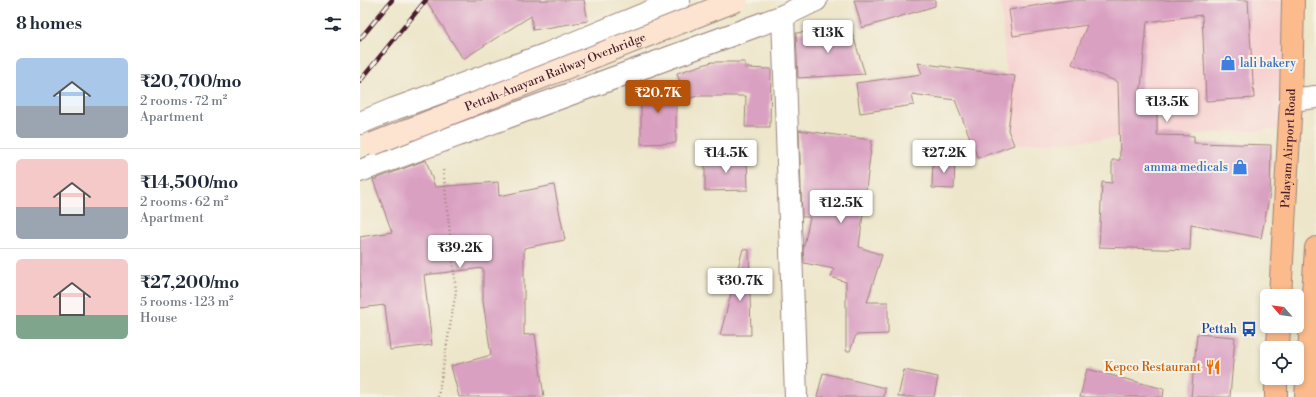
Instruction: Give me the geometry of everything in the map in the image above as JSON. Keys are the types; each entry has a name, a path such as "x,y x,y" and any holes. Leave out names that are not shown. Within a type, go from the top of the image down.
{"main road":[{"name":"Pettah-Anayara Railway Overbridge","path":"373,144 737,0"},
{"name":"Palayam Airport Road","path":"1280,289 1291,100 1293,0"},
{"path":"1306,397 1316,248"},
{"path":"1276,385 1276,397"}],"street":[{"path":"360,123 394,109 547,54 679,0"},
{"path":"360,171 783,16 816,0"},
{"path":"783,16 796,397"},
{"path":"1291,100 1316,97"}],"path":[{"path":"438,397 456,291 440,142"}],"shaded area":[{"path":"1001,0 1285,0 1282,129 1014,144 1005,62"}],"building":[{"path":"426,0 584,0 588,21 533,30 531,16 463,59"},
{"path":"854,0 935,0 935,6 862,28"},
{"path":"1069,0 1248,0 1254,98 1206,101 1202,15 1147,22 1140,99 1157,98 1157,135 1194,136 1194,143 1271,145 1270,193 1261,238 1191,224 1190,250 1099,247 1102,182 1112,183 1112,160 1120,160 1118,82 1072,64 1087,25 1013,36 1009,10"},
{"path":"851,29 865,74 798,78 796,33"},
{"path":"712,62 745,62 745,68 771,69 770,127 745,127 746,96 697,96 685,100 677,73"},
{"path":"918,63 1015,76 1008,130 1014,145 978,158 955,100 912,94 914,105 860,113 856,83 922,74"},
{"path":"641,82 676,87 676,143 641,144"},
{"path":"799,130 872,140 859,247 882,255 867,302 888,302 888,334 856,335 850,351 846,351 846,282 831,277 834,269 804,263 803,250 810,217 802,217"},
{"path":"747,157 748,190 705,191 705,158"},
{"path":"933,158 955,159 954,189 932,188"},
{"path":"426,160 435,187 498,182 499,196 554,185 565,240 524,248 524,335 535,334 544,397 459,397 451,366 491,355 483,301 483,268 424,275 432,345 390,350 385,305 360,308 360,237 392,232 373,180"},
{"path":"743,249 749,250 751,335 720,335"},
{"name":"Kepco Restaurant","path":"1197,334 1235,337 1230,397 1191,397"},
{"path":"1087,369 1164,389 1163,397 1080,397"},
{"path":"904,370 938,377 934,397 898,397"},
{"path":"823,373 885,388 884,397 817,397"}],"railway":[{"path":"360,39 392,0"},
{"path":"360,81 426,0"}],"place":[{"name":"lali bakery","path":"1228,63"},
{"name":"amma medicals","path":"1240,167"},
{"name":"Pettah","path":"1249,329"},
{"name":"Kepco Restaurant","path":"1213,367"}]}
